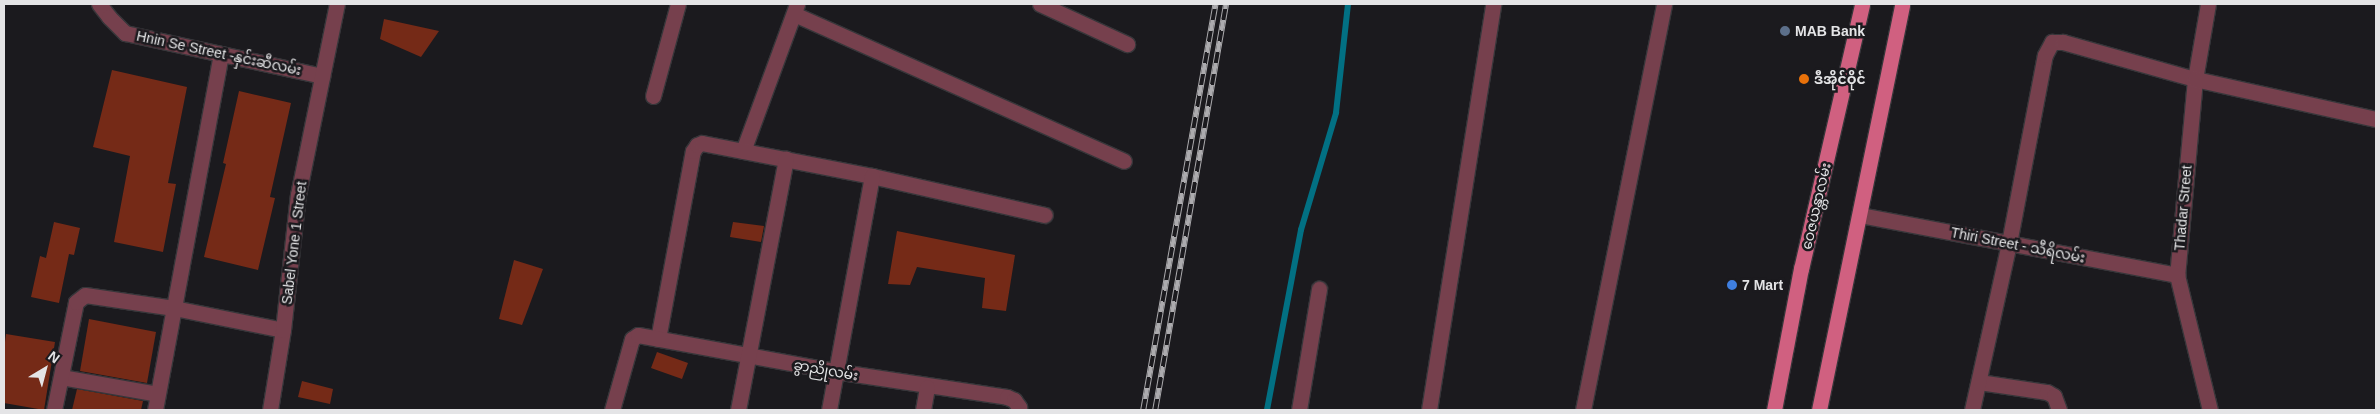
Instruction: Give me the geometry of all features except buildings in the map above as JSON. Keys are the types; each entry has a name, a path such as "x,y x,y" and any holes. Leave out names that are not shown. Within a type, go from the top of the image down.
{"main road":[{"name":"ဝေဇယန္တာလမ်း","path":"1774,410 1801,269 1862,4"},
{"path":"1818,410 1860,215 1902,4"}],"street":[{"name":"Hnin Se Street -နှင်းဆီလမ်း","path":"99,4 109,17 125,32 322,76"},
{"name":"Sabel Yone 1 Street","path":"270,410 282,330 298,195 337,4"},
{"path":"653,96 678,4"},
{"path":"1040,4 1127,44"},
{"path":"1428,410 1493,4"},
{"path":"1583,410 1664,4"},
{"name":"Thadar Street","path":"2208,4 2195,79 2177,275 2210,410"},
{"path":"743,151 795,9 1124,161"},
{"path":"1972,410 2009,243 2045,55 2052,42 2064,42 2195,79 2376,119"},
{"path":"155,410 221,54"},
{"path":"658,339 693,152 697,144 702,143 872,176 1045,215"},
{"path":"738,410 786,160"},
{"path":"829,410 834,371 872,176"},
{"name":"Thiri Street - သီရိလမ်း","path":"1860,215 2177,275"},
{"path":"1299,410 1319,289"},
{"path":"54,410 76,302 79,297 85,294 174,308 282,330"},
{"name":"ခွာညိုလမ်း","path":"612,410 632,339 638,335 927,387 1007,397 1014,400 1018,408"},
{"path":"61,377 158,394"},
{"path":"1979,382 2047,392 2054,396 2059,410"},
{"path":"923,410 927,387"}],"waterway":[{"path":"1267,410 1301,230 1336,113 1348,4"}],"railway":[{"path":"1143,410 1215,4"},
{"path":"1155,410 1226,4"}],"place":[{"name":"MAB Bank","path":"1785,31"},
{"name":"ဒီအိုင်ဝိုင်","path":"1804,79"},
{"name":"7 Mart","path":"1732,285"}]}
